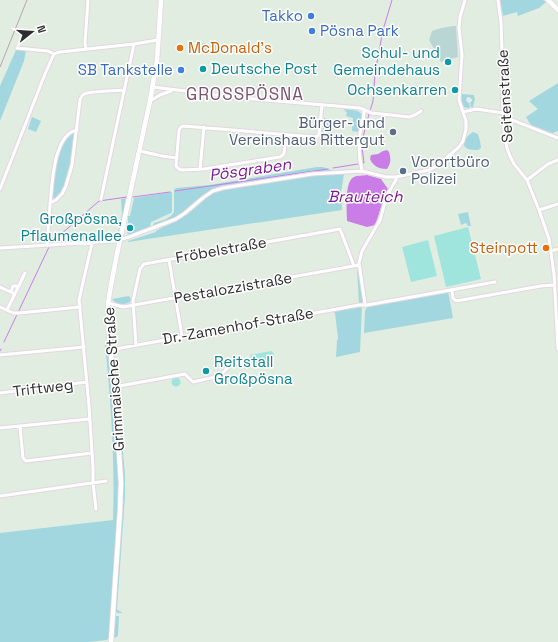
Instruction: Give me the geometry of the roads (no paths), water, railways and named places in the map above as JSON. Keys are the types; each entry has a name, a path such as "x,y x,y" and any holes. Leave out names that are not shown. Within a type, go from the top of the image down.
{"main road":[{"name":"Grimmaische Straße","path":"111,642 121,484 110,350 108,303 153,87 157,61 161,0"},
{"path":"548,0 558,10"}],"street":[{"path":"86,49 88,0"},
{"path":"0,248 120,240 176,219 213,191 223,188 312,174 362,171 386,177 396,177 428,170 437,166 456,151 463,141 466,130 466,124 459,100 462,55 459,28 461,12 465,0"},
{"name":"Seitenstraße","path":"498,0 501,22 504,81 504,133 514,164 527,180 549,239 554,284 558,349"},
{"path":"17,48 48,51 54,54 158,40"},
{"path":"101,199 134,44"},
{"path":"0,189 54,54"},
{"path":"153,87 230,97 360,108 370,113 409,116 421,111"},
{"path":"50,203 59,198 66,186 72,165 80,100 82,95 124,90"},
{"path":"150,101 173,90"},
{"path":"286,135 284,152 280,157 200,169 179,169 176,164 179,130 181,127 204,127 286,135 314,138 319,134 322,105"},
{"path":"463,112 476,109 503,115 507,118 558,138"},
{"path":"362,171 358,148 364,119 364,111"},
{"path":"200,169 204,127"},
{"path":"49,245 51,184 53,169 61,143 69,133 77,130"},
{"path":"140,151 176,158"},
{"path":"527,180 548,164 558,160"},
{"path":"365,304 359,265 361,254 380,220 387,195 396,180 396,177"},
{"path":"539,210 558,204"},
{"name":"Fröbelstraße","path":"136,345 133,305 140,269 144,264 340,228 354,266"},
{"name":"Triftweg","path":"92,242 79,300 89,406 93,483 96,509"},
{"path":"551,251 558,249"},
{"path":"169,260 182,336"},
{"name":"Pestalozzistraße","path":"108,303 121,307 359,265"},
{"path":"7,310 25,274"},
{"name":"Dr.-Zamenhof-Straße","path":"110,350 182,336 495,282"},
{"path":"452,290 456,301 554,284"},
{"path":"11,292 13,286 19,286"},
{"path":"0,287 15,294"},
{"path":"0,307 13,313 17,313 80,306"},
{"path":"1,355 84,347"},
{"path":"114,387 185,374 193,382 220,376 230,365 246,361"},
{"name":"Triftweg","path":"0,393 87,382"},
{"path":"0,428 89,419"},
{"path":"20,427 23,458 28,462 92,453"},
{"path":"0,496 106,481"}],"water":[{"path":"387,150 389,152 390,163 387,169 379,168 371,161 371,155"},
{"name":"Brauteich","path":"367,175 381,179 388,189 375,225 367,227 347,221 347,190 351,180 355,176"}],"waterway":[{"name":"Pösgraben","path":"370,111 373,101 375,73 383,30 392,0"},
{"name":"Pösgraben","path":"333,168 364,163 362,147 363,137 369,114"},
{"name":"Pösgraben","path":"175,191 328,169"},
{"name":"Pösgraben","path":"133,197 170,192"},
{"name":"Pösgraben","path":"51,244 99,201 127,197"},
{"name":"Pösgraben","path":"4,342 49,247"}],"railway":[{"path":"0,67 27,0"}],"place":[{"name":"Takko","path":"311,16"},
{"name":"Pösna Park","path":"312,31"},
{"name":"McDonald's","path":"180,48"},
{"name":"Schul- und Gemeindehaus","path":"448,62"},
{"name":"Deutsche Post","path":"203,69"},
{"name":"SB Tankstelle","path":"181,70"},
{"name":"Ochsenkarren","path":"455,90"},
{"name":"Bürger- und Vereinshaus Rittergut","path":"393,132"},
{"name":"Vorortbüro Polizei","path":"403,171"},
{"name":"Großpösna, Pflaumenallee","path":"130,228"},
{"name":"Steinpott","path":"546,248"},
{"name":"Reitstall Großpösna","path":"206,371"}],"district":[{"name":"GROSSPÖSNA","path":"245,94"}]}
